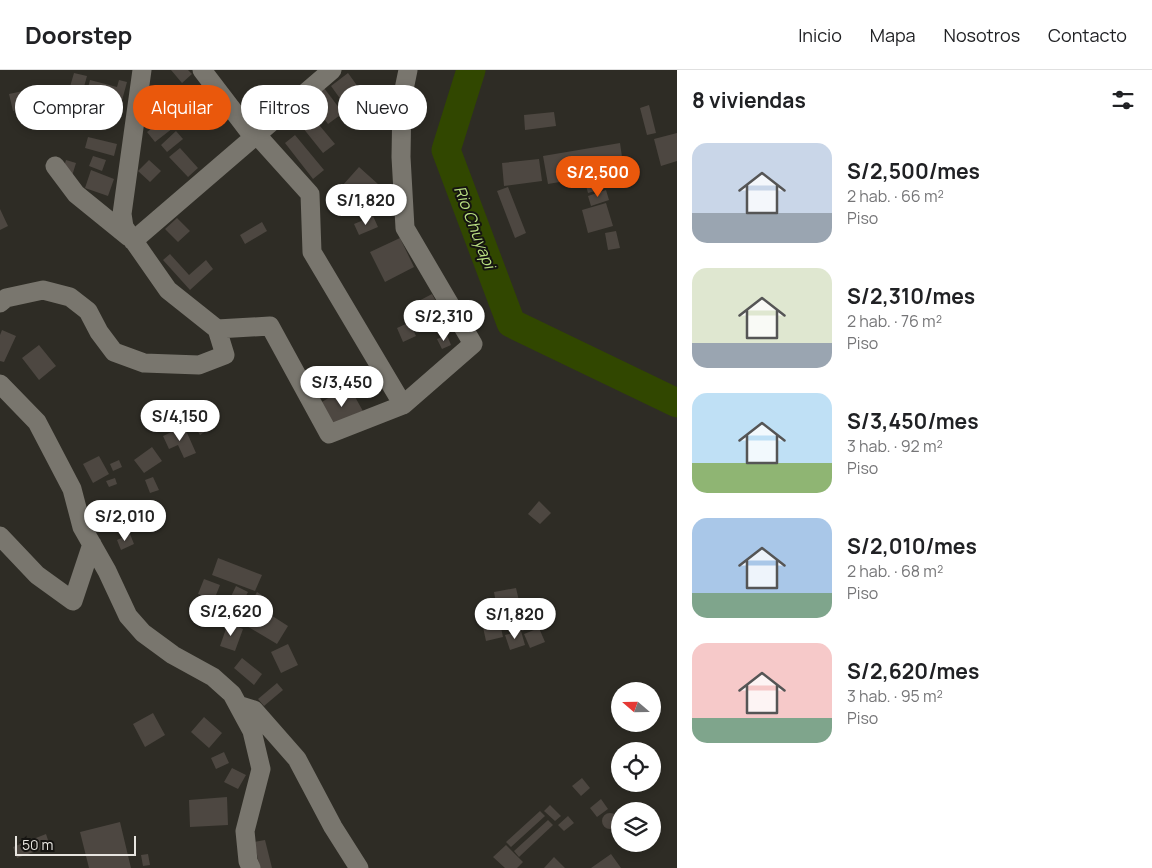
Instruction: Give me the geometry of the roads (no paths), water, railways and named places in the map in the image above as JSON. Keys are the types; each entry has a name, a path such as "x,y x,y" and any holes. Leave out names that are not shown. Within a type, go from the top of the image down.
{"street":[{"path":"0,303 6,298 43,290 70,297 88,311 99,332 114,352 144,363 199,365 225,355 217,328 168,290 124,228 122,214 142,70"},
{"path":"202,70 255,136 310,194 312,252 402,405"},
{"path":"133,241 332,70"},
{"path":"217,328 270,326 329,434 402,405 473,344 405,228 401,157 402,99 408,70"},
{"path":"54,166 76,194 133,241"},
{"path":"0,384 37,422 72,489 82,527 107,571 128,616 143,633 173,655 213,677 232,694 252,731 261,769 245,831 248,860 251,868"},
{"path":"0,536 37,575 73,601 92,544"},
{"path":"238,705 254,710 297,759 333,827 359,868"}],"waterway":[{"name":"Rio Chuyapi","path":"471,70 446,150 511,323 677,403"}]}
